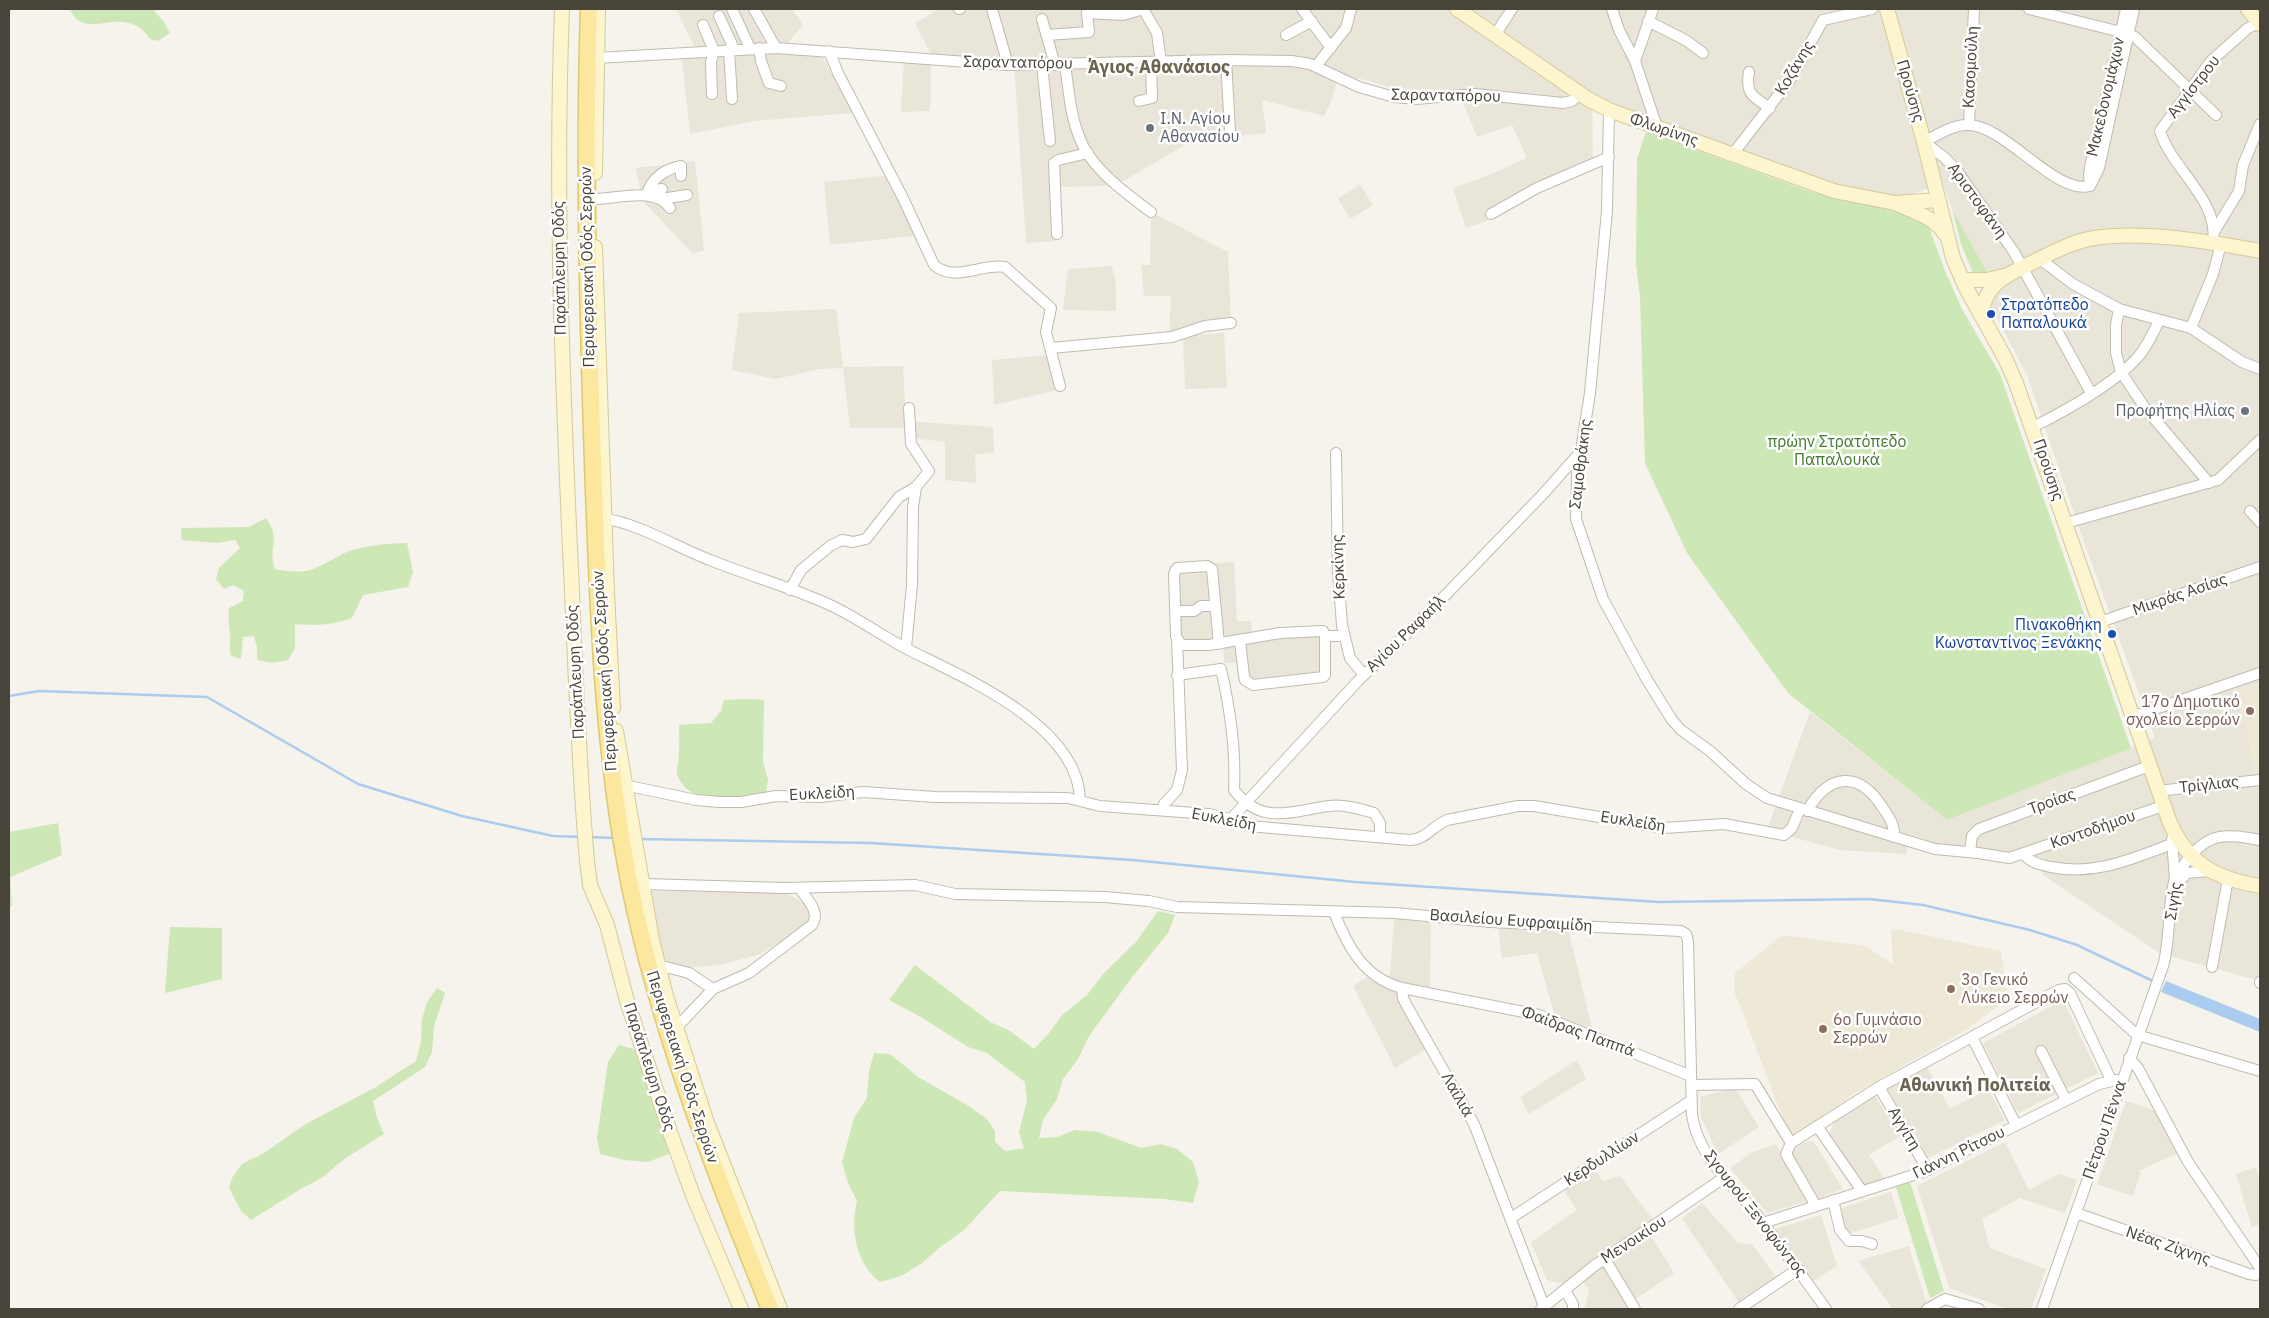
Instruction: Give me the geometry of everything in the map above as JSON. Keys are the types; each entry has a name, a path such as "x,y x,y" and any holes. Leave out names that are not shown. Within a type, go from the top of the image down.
{"main road":[{"name":"Περιφερειακή Οδός Σερρών","path":"589,9 586,150 589,321 600,632 606,720 616,805 632,860 649,968 679,1070 701,1133 770,1309"}],"street":[{"name":"Παράπλευρη Οδός","path":"562,9 559,177 560,293 572,618 584,825 590,886 607,925 627,1001 671,1135 694,1198 741,1309"},
{"path":"598,9 595,199 604,519 613,709 624,785 633,828 632,860 644,884 658,965 706,1120 780,1309"},
{"path":"754,9 776,48"},
{"path":"988,9 1008,65"},
{"path":"1047,35 1089,32 1087,13 1123,15 1143,9 1157,32 1156,62 1152,98 1139,102"},
{"path":"1302,9 1331,48"},
{"path":"1316,66 1346,28 1351,9"},
{"name":"Φλωρίνης","path":"1457,9 1608,110 1825,189 1894,203 1928,218 1939,226 1947,237"},
{"path":"1495,35 1512,9"},
{"path":"1612,9 1619,30 1634,61 1657,127"},
{"path":"1634,61 1653,9"},
{"name":"Κοζάνης","path":"1732,155 1770,108 1800,64 1824,19 1872,9"},
{"name":"Προύσης","path":"1887,9 1924,142 1947,237 1962,280 2008,364 2033,427 2157,791 2170,823 2180,843 2190,856 2209,871 2228,879 2260,886"},
{"name":"Κασομούλη","path":"1969,125 1974,9"},
{"path":"2029,9 2125,33 2141,42 2216,115"},
{"name":"Μακεδονομάχων","path":"2125,33 2126,9"},
{"path":"1924,142 1950,129 1969,125 1990,132 2066,183 2080,188 2090,186 2098,168 2125,33 2134,9"},
{"path":"2248,9 2260,24"},
{"path":"732,10 755,48 769,83 781,86"},
{"path":"718,16 732,49 729,62 732,99"},
{"path":"1042,19 1060,65 1080,140 1088,153 1114,184 1151,212"},
{"path":"1648,21 1687,41 1703,53"},
{"path":"1286,35 1312,22"},
{"name":"Αγγίστρου","path":"2216,240 2207,208 2160,131 2213,59 2248,28 2260,24"},
{"path":"703,25 714,51 711,62 712,94"},
{"name":"Σαρανταπόρου","path":"596,58 776,48 1008,65 1226,60 1292,61 1316,66 1358,87 1401,98 1475,94 1563,103 1572,101 1580,93"},
{"path":"829,51 838,73 919,229 931,262 939,269 950,273 994,266 1008,268 1050,308 1046,328 1060,386"},
{"path":"1226,60 1230,130"},
{"path":"711,72 729,62"},
{"path":"1042,65 1050,141"},
{"path":"1749,72 1747,84 1749,91 1770,108"},
{"name":"Σαμοθράκης","path":"1608,110 1607,211 1597,301 1593,364 1577,476 1576,519 1600,591 1646,678 1672,720 1681,730 1706,748 1756,792 1804,810"},
{"path":"2191,328 2212,274 2216,240 2239,191 2243,165 2260,124"},
{"name":"Αριστοφάνη","path":"1924,142 1945,158 1958,172 2091,393"},
{"path":"1057,234 1054,163 1088,153"},
{"path":"1491,214 1537,188 1609,158"},
{"path":"647,193 662,172 681,166 681,176"},
{"path":"595,199 647,193 687,196"},
{"path":"662,194 670,208"},
{"name":"Φλωρίνης","path":"1894,203 1938,200"},
{"path":"1980,315 1987,293 1997,282 2017,270 2072,244 2102,237 2216,240 2260,251"},
{"path":"2040,259 2073,284 2119,308 2159,321 2191,328 2242,362 2260,369"},
{"path":"1962,280 1988,280 2017,270"},
{"path":"2119,308 2116,325 2116,353 2121,372 2145,408 2209,483"},
{"path":"2033,427 2091,393 2121,372 2139,356 2159,321"},
{"path":"1051,348 1172,337 1205,326 1231,323"},
{"path":"790,590 799,573 825,550 842,540 853,542 866,539 899,497 916,488 929,471 911,444 909,408"},
{"path":"2066,523 2209,483 2227,473 2260,440"},
{"name":"Αγίου Ραφαήλ","path":"1232,819 1364,675 1437,604 1545,492 1582,450"},
{"name":"Κερκίνης","path":"1336,453 1338,572 1344,636 1350,658 1364,675"},
{"path":"1563,470 1577,476"},
{"path":"906,648 912,585 913,507 916,488"},
{"path":"2250,511 2260,522"},
{"path":"604,519 629,524 682,549 844,612 906,648 990,692 1040,729 1060,747 1068,758 1076,776 1080,800"},
{"path":"1162,810 1164,804 1177,790 1182,770 1175,611 1174,574 1176,569 1180,567 1207,566 1211,568 1219,644"},
{"name":"Μικράς Ασίας","path":"2100,622 2260,567"},
{"path":"1175,611 1194,611 1201,606 1215,606"},
{"path":"1177,639 1179,644 1183,646 1219,644 1285,632 1323,631 1326,636 1325,675 1323,677 1253,685 1245,680 1240,641"},
{"path":"1326,636 1344,636"},
{"path":"1177,675 1221,669 1229,702 1235,771 1234,790 1240,798 1262,813 1284,814 1331,806 1358,808 1374,813 1380,823 1380,837"},
{"path":"2132,717 2260,673"},
{"name":"Τροίας","path":"1970,852 1972,836 1979,829 2149,766"},
{"name":"Τρίγλιας","path":"2157,791 2260,780"},
{"path":"1894,837 1893,826 1882,806 1869,789 1860,783 1833,782 1804,810 1894,837 1935,849 2005,858 2024,854 2030,860 2043,865 2084,870 2105,867 2172,844"},
{"name":"Ευκλείδη","path":"624,785 696,800 720,802 741,802 776,796 827,797 863,792 935,798 1059,797 1080,800 1100,806 1209,814 1232,819 1249,826 1418,840 1437,825 1447,820 1523,806 1541,807 1664,828 1724,824 1784,836 1804,810"},
{"name":"Κοντοδήμου","path":"2024,854 2163,806"},
{"path":"2170,823 2174,881"},
{"name":"Σιγής","path":"2167,951 2174,881 2190,856 2203,843 2216,836 2232,835 2260,840"},
{"path":"2173,893 2178,882 2187,873 2209,871"},
{"path":"2212,967 2228,879"},
{"name":"Βασιλείου Ευφραιμίδη","path":"644,884 799,888 907,885 921,886 955,894 1106,898 1149,901 1177,907 1414,914 1500,923 1681,931 1687,935"},
{"path":"676,1028 713,989 749,973 791,939 812,925 815,920 815,912 799,888"},
{"path":"1334,912 1349,943 1367,970 1383,981 1402,988"},
{"name":"Σγουρού Ξενοφώντος","path":"1687,935 1692,1100 1694,1122 1699,1139 1708,1156 1763,1223 1826,1309"},
{"name":"Πέτρου Πέννα","path":"2042,1309 2076,1214 2116,1080 2129,1058 2167,951"},
{"path":"658,965 689,973 713,989"},
{"path":"2074,978 2137,1035 2260,1071"},
{"name":"Φαίδρας Παππά","path":"1402,988 1539,1015 1692,1081"},
{"name":"Λαϊλιά","path":"1402,988 1403,998 1407,1006 1474,1124 1511,1218 1542,1308"},
{"path":"1816,1206 1786,1154 1791,1143 1879,1087 2059,990 2068,991 2116,1080"},
{"path":"1972,1037 2016,1125"},
{"path":"2041,1051 2066,1100"},
{"path":"2129,1058 2138,1068 2196,1175 2260,1268"},
{"name":"Γιάννη Ρίτσου","path":"1763,1223 1928,1170 2066,1100 2116,1080"},
{"path":"1692,1081 1755,1084 1791,1143"},
{"name":"Αγγίτη","path":"1879,1087 1928,1170"},
{"name":"Κερδυλλίων","path":"1511,1218 1692,1100"},
{"path":"1816,1126 1862,1191"},
{"name":"Μενοικίου","path":"1542,1308 1605,1259 1725,1177"},
{"path":"1833,1200 1844,1237 1849,1241 1862,1241 1872,1244"},
{"name":"Νέας Ζίχνης","path":"2076,1214 2249,1274 2256,1275 2260,1273"},
{"path":"1605,1259 1635,1309"},
{"path":"1738,1309 1798,1269"},
{"path":"1565,1290 1572,1304 1572,1309"},
{"path":"1927,1309 1945,1299 1979,1309"}],"shaded area":[{"path":"676,9 792,9 803,25 787,44 694,46"},
{"path":"940,9 2260,9 2260,981 2159,953 2043,875 2046,861 2035,859 2030,847 2013,853 1935,843 1910,834 1906,854 1840,850 1767,830 1810,712 1947,820 2155,738 2084,542 2027,375 1991,307 1993,293 2006,285 1999,271 1988,274 1952,209 1943,184 1898,198 1835,185 1611,104 1592,92 1593,163 1494,211 1487,221 1466,228 1453,188 1527,158 1512,125 1477,137 1458,90 1400,90 1361,79 1338,78 1324,116 1262,100 1266,133 1192,141 1125,180 1105,186 1052,187 1055,241 1026,243 1014,62 932,56 915,23"},
{"path":"745,54 821,54 853,113 754,121 690,134 682,58"},
{"path":"904,62 931,64 930,111 901,112"},
{"path":"695,161 704,250 693,254 642,200 636,168"},
{"path":"892,175 921,235 830,245 824,182"},
{"path":"1360,185 1373,205 1350,219 1338,198"},
{"path":"1151,212 1228,252 1231,323 1169,337 1171,296 1144,296 1141,265 1150,265"},
{"path":"1112,266 1116,285 1116,311 1063,310 1068,269"},
{"path":"836,309 843,367 903,366 906,421 993,427 994,453 975,454 976,483 945,480 945,442 914,438 913,428 850,428 843,368 820,369 776,379 732,370 739,313"},
{"path":"1224,333 1227,388 1185,389 1183,336"},
{"path":"1049,355 1057,390 994,405 992,360"},
{"path":"1234,562 1237,621 1251,621 1252,641 1275,636 1323,633 1325,671 1250,679 1247,676 1244,663 1224,663 1223,640 1173,643 1169,566"},
{"name":"17ο Δημοτικό σχολείο Σερρών","path":"2260,682 2260,772 2252,773 2248,731 2232,691"},
{"path":"772,890 786,892 806,905 813,917 808,925 760,954 721,965 679,968 662,959 652,891"},
{"path":"1394,918 1431,921 1430,989 1399,984 1431,1046 1395,1068 1353,986 1367,977 1379,983 1390,974"},
{"path":"1498,928 1569,932 1593,1032 1555,1017 1537,953 1502,958"},
{"name":"6ο Γυμνάσιο Σερρών","path":"1896,929 2001,951 2008,999 1964,1031 1854,1094 1791,1139 1734,991 1735,973 1782,935 1866,946 1893,965 1891,930"},
{"path":"2063,1000 2098,1073 2018,1113 1983,1043"},
{"path":"1577,1060 1586,1079 1529,1114 1520,1097"},
{"path":"1927,1066 1950,1109 1988,1089 2005,1120 1928,1158 1886,1087"},
{"path":"1735,1088 1759,1127 1718,1154 1701,1117 1700,1097"},
{"path":"1873,1093 1900,1136 1869,1155 1885,1179 1862,1185 1828,1136 1836,1118"},
{"path":"2126,1101 2154,1110 2178,1153 2139,1171 2140,1174 2133,1196 2097,1184"},
{"path":"1810,1141 1814,1142 1843,1189 1816,1199 1790,1154 1800,1144"},
{"path":"2005,1142 2029,1190 2059,1174 2077,1180 2065,1213 2020,1198 1982,1219 1990,1248 2046,1269 2031,1309 2008,1309 1949,1288 1917,1186"},
{"path":"1776,1144 1808,1201 1767,1213 1730,1168 1751,1153"},
{"path":"2256,1167 2260,1183 2260,1224 2252,1228 2236,1174"},
{"path":"1595,1169 1603,1181 1620,1176 1653,1220 1645,1226 1674,1273 1628,1304 1631,1309 1585,1309 1589,1290 1577,1274 1563,1284 1547,1280 1531,1242 1577,1210 1564,1191"},
{"path":"1891,1192 1899,1218 1847,1234 1839,1209"},
{"path":"1702,1203 1738,1243 1752,1244 1777,1278 1739,1303 1682,1218"},
{"path":"1821,1215 1837,1266 1813,1281 1775,1229"},
{"path":"1909,1246 1925,1299 1930,1309 1893,1309 1858,1261"}],"green space":[{"path":"70,9 155,9 154,11 164,22 170,33 158,41 150,39 140,28 129,23 85,23 77,19"},
{"name":"πρώην Στρατόπεδο Παπαλουκά","path":"1646,132 1814,193 1894,211 1918,219 1929,227 1945,271 1962,309 2000,374 2131,748 1947,820 1788,693 1687,553 1645,463 1640,296 1636,264 1637,159"},
{"path":"1952,209 1988,274 1973,273 1961,244"},
{"path":"266,518 273,532 272,555 275,569 294,572 308,571 356,549 382,544 407,543 413,572 408,587 363,595 352,618 324,624 295,624 295,648 288,660 272,663 257,660 257,647 254,636 243,637 241,659 231,656 229,608 243,601 244,591 233,585 224,589 216,579 219,568 240,548 235,540 217,543 182,540 181,528 249,527"},
{"path":"724,700 764,700 763,762 768,780 766,793 742,797 716,798 703,797 692,792 683,785 677,773 679,725 711,723 721,711"},
{"path":"58,823 62,855 10,877 12,906 9,906 9,832"},
{"path":"1158,911 1175,915 1168,933 1133,976 1089,1036 1078,1059 1063,1079 1057,1099 1043,1120 1039,1138 1057,1137 1075,1130 1098,1132 1141,1148 1161,1144 1177,1149 1193,1162 1199,1182 1193,1203 1164,1199 1000,1191 964,1230 922,1263 901,1276 880,1282 865,1266 860,1256 854,1223 857,1201 848,1183 842,1162 854,1118 867,1098 869,1071 874,1053 890,1054 918,1077 967,1105 987,1119 995,1131 995,1142 1005,1151 1024,1148 1019,1132 1027,1100 1025,1082 987,1053 968,1047 921,1017 889,1000 915,965 990,1022 1010,1031 1034,1049 1062,1015 1087,995 1104,973 1136,942"},
{"path":"170,927 222,928 222,979 165,993"},
{"path":"437,988 445,993 434,1026 432,1052 425,1067 373,1101 377,1118 384,1134 344,1159 323,1177 251,1220 241,1211 229,1188 232,1178 242,1164 264,1153 304,1125 376,1087 416,1061 421,1042 422,1019 427,1002"},
{"path":"619,1045 637,1050 645,1068 657,1116 671,1153 648,1162 624,1160 600,1154 597,1138 608,1062"},
{"path":"1910,1182 1944,1291 1930,1298 1896,1187"}],"water":[{"path":"2166,981 2260,1019 2260,1032 2161,992"}],"waterway":[{"path":"9,696 39,691 207,697 358,784 462,816 553,836 581,837"},
{"path":"589,837 616,838"},
{"path":"639,839 871,843 1133,860 1355,882 1659,902 1869,899 1923,905 2030,930 2077,945 2155,982"}],"place":[{"name":"Ι.Ν. Αγίου Αθανασίου","path":"1150,128"},
{"name":"Στρατόπεδο Παπαλουκά","path":"1991,314"},
{"name":"Προφήτης Ηλίας","path":"2245,411"},
{"name":"Πινακοθήκη Κωνσταντίνος Ξενάκης","path":"2112,634"},
{"name":"17ο Δημοτικό σχολείο Σερρών","path":"2250,711"},
{"name":"3ο Γενικό Λύκειο Σερρών","path":"1951,989"},
{"name":"6ο Γυμνάσιο Σερρών","path":"1823,1029"}],"district":[{"name":"Άγιος Αθανάσιος","path":"1159,68"},
{"name":"Αθωνική Πολιτεία","path":"1975,1086"}]}
